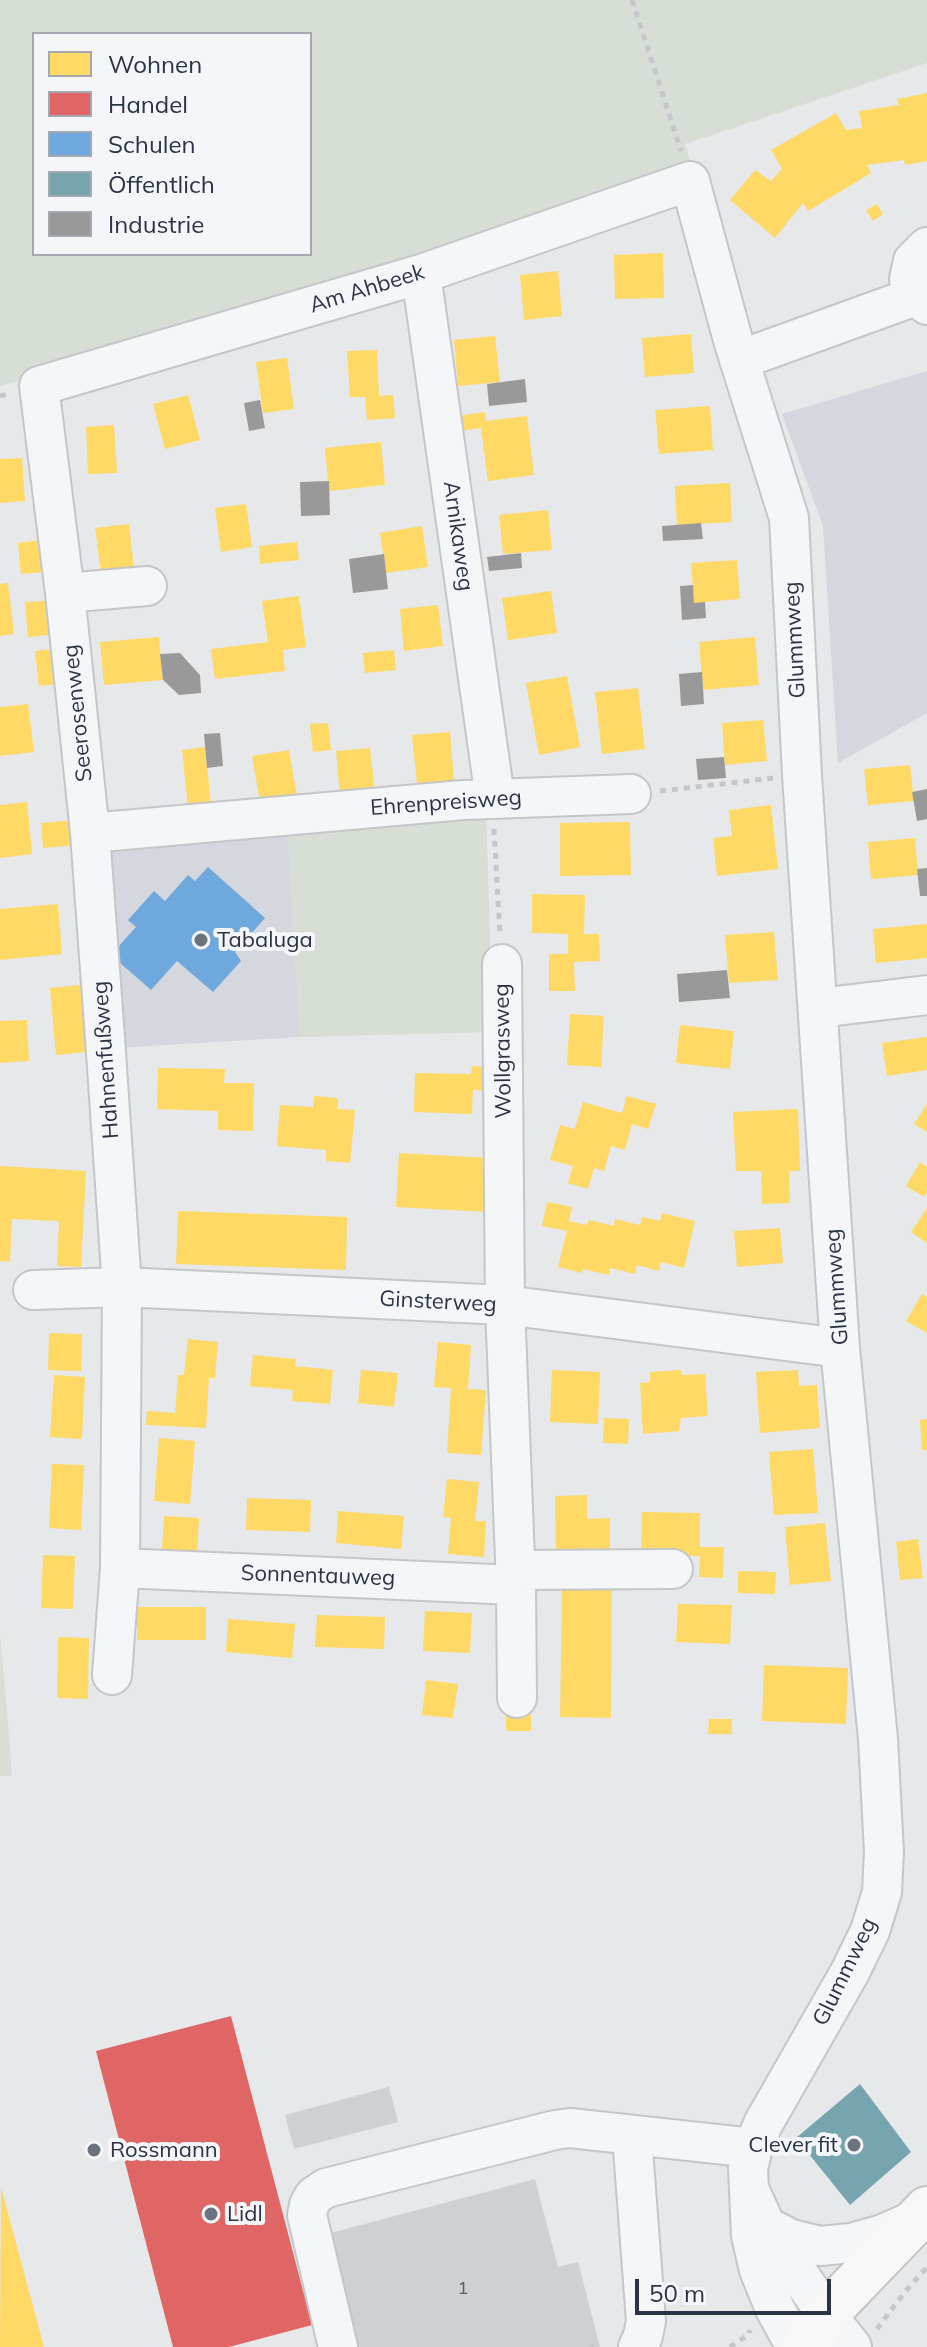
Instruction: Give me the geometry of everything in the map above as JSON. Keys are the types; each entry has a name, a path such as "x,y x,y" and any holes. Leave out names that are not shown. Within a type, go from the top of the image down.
{"main road":[{"path":"798,2341 923,2213"}],"street":[{"name":"Am Ahbeek","path":"39,386 421,274 690,181"},
{"name":"Glummweg","path":"690,181 739,360 789,518 802,775 840,1348 878,1739 884,1852 882,1892 870,1931 763,2124 748,2168 751,2236 759,2270 775,2309 798,2341"},
{"path":"739,360 922,301 909,279 919,253 927,247"},
{"name":"Arnikaweg","path":"421,274 495,798"},
{"name":"Seerosenweg","path":"39,386 90,833"},
{"path":"65,593 147,586"},
{"name":"Ehrenpreisweg","path":"90,833 495,798 631,794"},
{"name":"Hahnenfußweg","path":"90,833 122,1287"},
{"name":"Wollgrasweg","path":"502,964 505,1305"},
{"path":"819,1008 927,995"},
{"path":"112,1675 120,1568 122,1287"},
{"name":"Ginsterweg","path":"33,1290 122,1287 505,1305 840,1348"},
{"path":"505,1305 517,1698"},
{"name":"Sonnentauweg","path":"120,1568 515,1577 673,1569"},
{"path":"338,2347 307,2215 314,2196 326,2188 570,2128 753,2148"},
{"path":"632,2136 646,2321 638,2347"},
{"name":"Glummweg","path":"749,2188 766,2226 798,2341"},
{"path":"766,2226 791,2239 820,2246 851,2243 883,2234 923,2213"}],"path":[{"path":"632,0 690,181"},
{"path":"631,794 802,775"},
{"name":"Wollgrasweg","path":"495,798 502,964"},
{"path":"798,2341 904,2293 927,2267"}],"shaded area":[{"path":"0,0 927,0 927,63 685,144 694,175 417,268 0,386"},
{"path":"927,371 927,713 838,763 823,526 782,414"},
{"path":"486,810 493,1032 300,1037 288,830"},
{"name":"Tabaluga","path":"288,830 300,1037 115,1048 100,843"},
{"path":"0,1634 8,1722 12,1776 0,1776"}],"building: Wohnen":[{"path":"927,93 927,161 905,165 904,160 867,165 871,173 808,211 803,203 775,238 730,200 755,170 771,181 782,169 771,150 836,113 846,130 862,128 859,111 899,105 897,99"},
{"path":"877,204 883,214 873,221 866,210"},
{"path":"663,253 664,298 615,299 614,255"},
{"path":"558,271 562,316 524,320 520,275"},
{"path":"691,334 694,373 645,377 642,338"},
{"path":"495,336 500,382 458,386 454,340"},
{"path":"377,350 379,396 393,395 395,418 367,420 365,397 350,397 347,351"},
{"path":"287,358 294,409 263,413 256,362"},
{"path":"188,395 200,440 165,449 153,404"},
{"path":"710,406 713,450 659,454 655,410"},
{"path":"485,412 486,421 527,416 534,475 488,481 481,428 452,432 450,417"},
{"path":"114,425 117,473 88,474 86,427"},
{"path":"381,442 385,485 329,491 325,448"},
{"path":"22,458 25,501 0,503 0,459"},
{"path":"730,483 732,522 677,525 675,486"},
{"path":"246,504 252,547 221,552 215,508"},
{"path":"548,510 552,550 503,554 499,515"},
{"path":"129,524 134,568 101,572 95,528"},
{"path":"422,526 428,567 386,573 380,533"},
{"path":"40,540 43,572 21,574 18,543"},
{"path":"297,542 299,560 260,564 259,546"},
{"path":"737,560 740,599 694,603 691,563"},
{"path":"8,583 14,634 0,636 0,584"},
{"path":"551,591 557,633 508,640 502,598"},
{"path":"299,596 306,647 283,650 285,671 215,679 211,649 268,642 262,601"},
{"path":"46,601 49,635 28,637 25,602"},
{"path":"438,605 443,646 404,651 400,609"},
{"path":"159,637 163,680 104,685 100,642"},
{"path":"755,637 759,685 703,690 699,642"},
{"path":"55,649 59,684 39,686 35,651"},
{"path":"394,650 396,670 365,673 363,653"},
{"path":"567,676 580,747 539,755 526,683"},
{"path":"638,688 645,749 602,754 595,692"},
{"path":"28,704 34,752 0,756 0,707"},
{"path":"763,720 767,761 725,765 722,723"},
{"path":"328,723 331,750 313,752 310,724"},
{"path":"450,732 454,780 417,784 412,735"},
{"path":"205,747 211,804 188,807 182,750"},
{"path":"370,748 375,792 340,796 336,751"},
{"path":"289,750 297,796 260,802 252,756"},
{"path":"910,765 914,801 868,805 864,769"},
{"path":"27,802 32,854 0,858 0,805"},
{"path":"771,805 778,869 717,876 713,838 732,836 729,810"},
{"path":"75,820 77,845 43,848 41,823"},
{"path":"630,822 631,875 560,876 560,823"},
{"path":"915,838 918,875 871,879 868,842"},
{"path":"532,894 585,895 584,934 599,934 600,961 574,962 575,991 549,991 549,954 568,954 568,934 532,933"},
{"path":"58,904 62,954 0,960 0,909"},
{"path":"927,924 927,958 876,963 873,929"},
{"path":"774,932 778,980 729,983 725,935"},
{"path":"89,984 95,1051 56,1055 50,988"},
{"path":"570,1014 604,1016 601,1067 567,1065"},
{"path":"27,1020 29,1061 0,1063 0,1021"},
{"path":"680,1025 734,1031 730,1069 676,1063"},
{"path":"927,1037 927,1070 887,1076 882,1043"},
{"path":"472,1066 489,1067 488,1091 473,1090 472,1114 414,1112 415,1073 471,1074"},
{"path":"158,1068 225,1069 224,1083 254,1083 253,1131 218,1130 218,1111 157,1109"},
{"path":"314,1096 338,1098 337,1109 355,1110 350,1163 326,1161 326,1150 277,1146 280,1105 313,1107"},
{"path":"627,1096 656,1104 648,1129 632,1124 625,1150 611,1146 604,1171 594,1168 588,1189 568,1183 573,1166 550,1160 560,1125 575,1129 583,1102 622,1113"},
{"path":"927,1104 927,1132 914,1124"},
{"path":"798,1109 800,1171 789,1171 790,1203 762,1204 761,1171 736,1171 733,1112"},
{"path":"399,1153 491,1158 489,1212 396,1207"},
{"path":"920,1162 927,1167 927,1192 924,1197 906,1186"},
{"path":"0,1166 86,1171 81,1267 57,1266 59,1221 12,1219 10,1262 0,1261"},
{"path":"547,1202 572,1207 569,1221 586,1225 589,1220 614,1226 615,1219 640,1225 642,1217 660,1221 662,1213 695,1221 684,1268 661,1262 659,1271 637,1265 635,1274 610,1268 609,1275 558,1267 567,1231 542,1226"},
{"path":"927,1208 927,1243 911,1232"},
{"path":"178,1211 347,1217 346,1270 176,1264"},
{"path":"780,1228 783,1263 737,1267 734,1231"},
{"path":"922,1294 927,1297 927,1333 906,1321"},
{"path":"49,1333 82,1334 81,1371 48,1370"},
{"path":"188,1339 218,1342 215,1379 209,1377 206,1428 146,1425 147,1411 175,1413 178,1375 184,1375"},
{"path":"438,1342 471,1345 468,1389 486,1390 481,1455 447,1453 451,1388 434,1387"},
{"path":"253,1355 296,1359 295,1366 333,1370 330,1404 292,1401 293,1390 250,1386"},
{"path":"361,1370 398,1373 394,1407 358,1403"},
{"path":"552,1370 600,1372 598,1424 550,1422"},
{"path":"681,1370 682,1375 705,1374 708,1416 681,1418 679,1431 643,1434 640,1383 650,1382 650,1372"},
{"path":"798,1370 799,1386 817,1385 820,1428 760,1433 756,1372"},
{"path":"54,1375 85,1377 82,1439 50,1437"},
{"path":"604,1418 629,1419 628,1444 603,1443"},
{"path":"927,1419 927,1450 922,1450 920,1420"},
{"path":"159,1438 195,1441 190,1504 154,1501"},
{"path":"813,1449 818,1513 774,1515 769,1452"},
{"path":"52,1464 84,1465 81,1530 49,1528"},
{"path":"447,1479 479,1482 475,1521 486,1521 484,1557 448,1554 451,1518 443,1517"},
{"path":"587,1495 587,1519 610,1518 610,1550 556,1551 555,1496"},
{"path":"247,1498 311,1500 310,1532 246,1530"},
{"path":"338,1511 404,1516 401,1549 336,1543"},
{"path":"642,1512 700,1513 700,1547 724,1547 723,1578 699,1577 700,1556 641,1555"},
{"path":"164,1516 199,1518 197,1551 162,1549"},
{"path":"825,1523 831,1581 790,1585 785,1527"},
{"path":"918,1539 923,1578 900,1580 896,1542"},
{"path":"43,1555 75,1556 73,1609 41,1608"},
{"path":"738,1571 776,1572 775,1594 738,1593"},
{"path":"562,1588 612,1588 611,1718 560,1717"},
{"path":"678,1604 732,1605 730,1644 676,1642"},
{"path":"137,1607 206,1607 206,1640 137,1640"},
{"path":"425,1611 472,1613 470,1653 423,1651"},
{"path":"317,1615 385,1617 384,1649 315,1647"},
{"path":"228,1619 295,1624 292,1658 226,1652"},
{"path":"58,1637 89,1638 88,1699 57,1698"},
{"path":"764,1665 848,1668 846,1724 762,1721"},
{"path":"426,1680 458,1684 453,1718 422,1715"},
{"path":"531,1712 531,1731 506,1731 506,1713"},
{"path":"709,1719 732,1719 732,1734 708,1734"},
{"path":"1,2187 44,2347 0,2347"}],"building: Handel":[{"name":"Lidl","path":"231,2016 312,2325 229,2347 173,2347 96,2051"}],"building: Schulen":[{"path":"208,867 265,918 235,952 241,961 213,992 177,961 151,990 111,955 136,927 128,920 154,891 165,901 188,875 195,881"}],"building: Öffentlich":[{"name":"Clever fit","path":"860,2084 911,2152 850,2205 796,2138"}],"building: Industrie":[{"path":"525,379 527,402 489,406 487,384"},
{"path":"260,400 265,428 249,431 244,403"},
{"path":"329,481 330,515 301,516 300,482"},
{"path":"701,523 703,539 663,541 662,526"},
{"path":"521,553 522,568 489,571 487,557"},
{"path":"384,554 388,589 353,593 349,559"},
{"path":"693,585 694,603 705,602 706,618 682,620 680,586"},
{"path":"180,653 200,675 201,693 179,695 163,680 160,654"},
{"path":"702,672 704,704 681,706 679,674"},
{"path":"220,733 223,766 207,768 204,734"},
{"path":"724,757 726,778 698,780 696,759"},
{"path":"927,789 927,819 917,821 912,792"},
{"path":"927,868 927,896 920,896 917,869"},
{"path":"727,970 730,998 679,1002 677,974"}],"building: Sonstige":[{"path":"389,2087 398,2122 294,2149 285,2115"},
{"path":"535,2179 558,2267 578,2262 600,2347 353,2347 323,2235"}],"place":[{"name":"Tabaluga","path":"201,940"},
{"name":"Clever fit","path":"854,2145"},
{"name":"Rossmann","path":"94,2150"},
{"name":"Lidl","path":"211,2214"}]}
